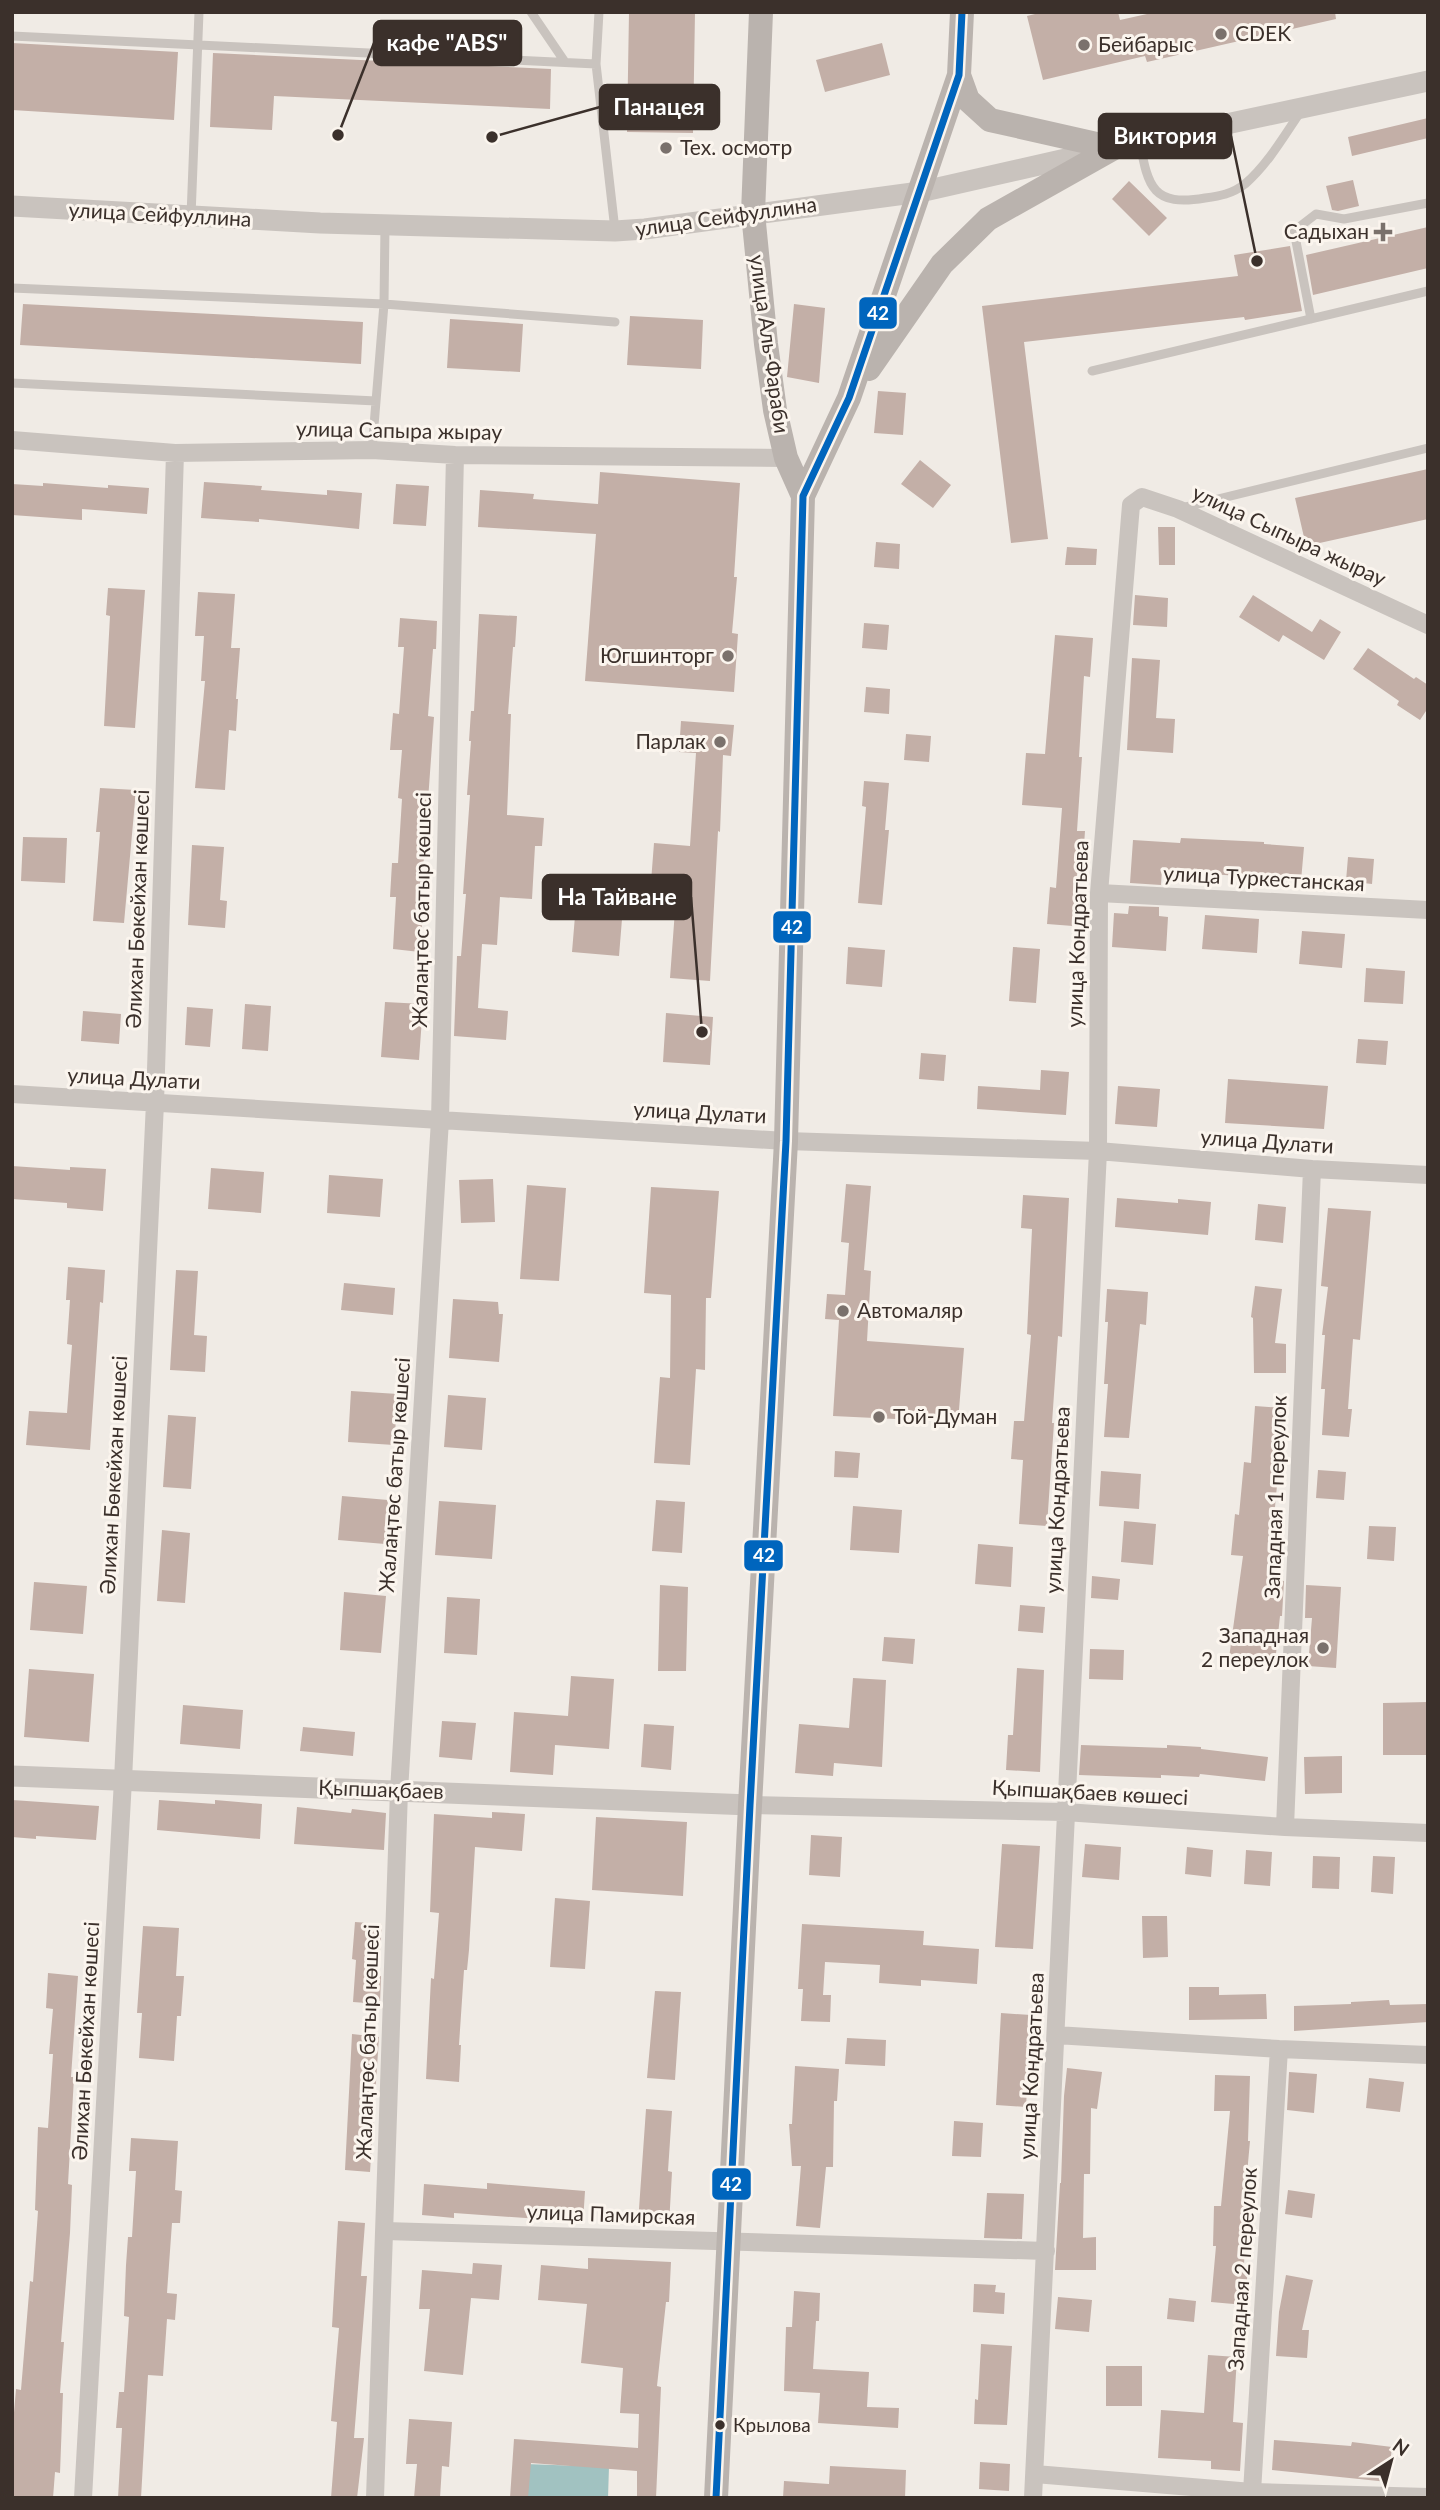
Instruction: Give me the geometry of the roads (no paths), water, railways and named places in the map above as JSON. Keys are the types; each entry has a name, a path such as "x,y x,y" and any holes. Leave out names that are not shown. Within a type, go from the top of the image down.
{"main road":[{"name":"улица Аль-Фараби","path":"761,12 753,212 775,410 786,458 803,496"},
{"path":"716,2498 786,1141 803,496 849,398 920,192 959,75 966,13"},
{"path":"959,75 968,100 990,120 1114,148"},
{"path":"849,398 942,264 988,219 1114,148"}],"street":[{"name":"улица Сейфуллина","path":"12,206 385,225 615,231 920,192 1428,81"},
{"name":"улица Сапыра жырау","path":"12,440 175,453 372,450 454,455 786,458"},
{"name":"Әлихан Бөкейхан көшесі","path":"83,2498 123,1780 155,1103 175,453"},
{"name":"Жалаңтөс батыр көшесі","path":"375,2498 399,1791 440,1120 454,455"},
{"name":"улица Сыпыра жырау","path":"1131,505 1142,496 1178,509 1428,625"},
{"name":"улица Кондратьева","path":"1033,2498 1098,1151 1099,893 1131,505"},
{"name":"улица Туркестанская","path":"1099,893 1428,910"},
{"name":"улица Дулати","path":"12,1094 786,1141 1098,1151 1312,1169 1428,1175"},
{"name":"Западная 1 переулок","path":"1285,1827 1312,1169"},
{"name":"Қыпшақбаев","path":"12,1776 750,1805"},
{"name":"Қыпшақбаев көшесі","path":"750,1805 1065,1812 1285,1827 1428,1833"},
{"path":"1056,2035 1428,2055"},
{"name":"Западная 2 переулок","path":"1252,2492 1279,2049"},
{"name":"улица Памирская","path":"384,2231 1046,2251"},
{"path":"1035,2474 1252,2492 1428,2497"}],"lane":[{"path":"191,216 199,12"},
{"path":"531,12 565,62"},
{"path":"599,12 596,64 615,231"},
{"path":"12,36 596,64"},
{"path":"1140,143 1146,176 1156,191 1169,199 1185,202 1231,194 1256,172 1303,108"},
{"path":"1311,319 1294,231 1317,215 1344,219 1428,203"},
{"path":"372,450 384,303 385,225"},
{"path":"12,288 384,303 615,322"},
{"path":"1092,371 1428,291"},
{"path":"12,383 376,401"},
{"path":"1178,509 1428,448"}],"water":[{"path":"525,2464 609,2467 608,2498 524,2498"}],"place":[{"name":"CDEK","path":"1221,34"},
{"name":"Бейбарыс","path":"1084,45"},
{"name":"кафе \"ABS\"","path":"338,135"},
{"name":"Панацея","path":"492,137"},
{"name":"Тех. осмотр","path":"666,148"},
{"name":"Садыхан","path":"1383,232"},
{"name":"Виктория","path":"1257,261"},
{"name":"Югшинторг","path":"728,656"},
{"name":"Парлак","path":"720,742"},
{"name":"На Тайване","path":"702,1032"},
{"name":"Автомаляр","path":"843,1311"},
{"name":"Той-Думан","path":"879,1417"},
{"name":"Западная 2 переулок","path":"1323,1648"},
{"name":"Крылова","path":"720,2425"}]}
